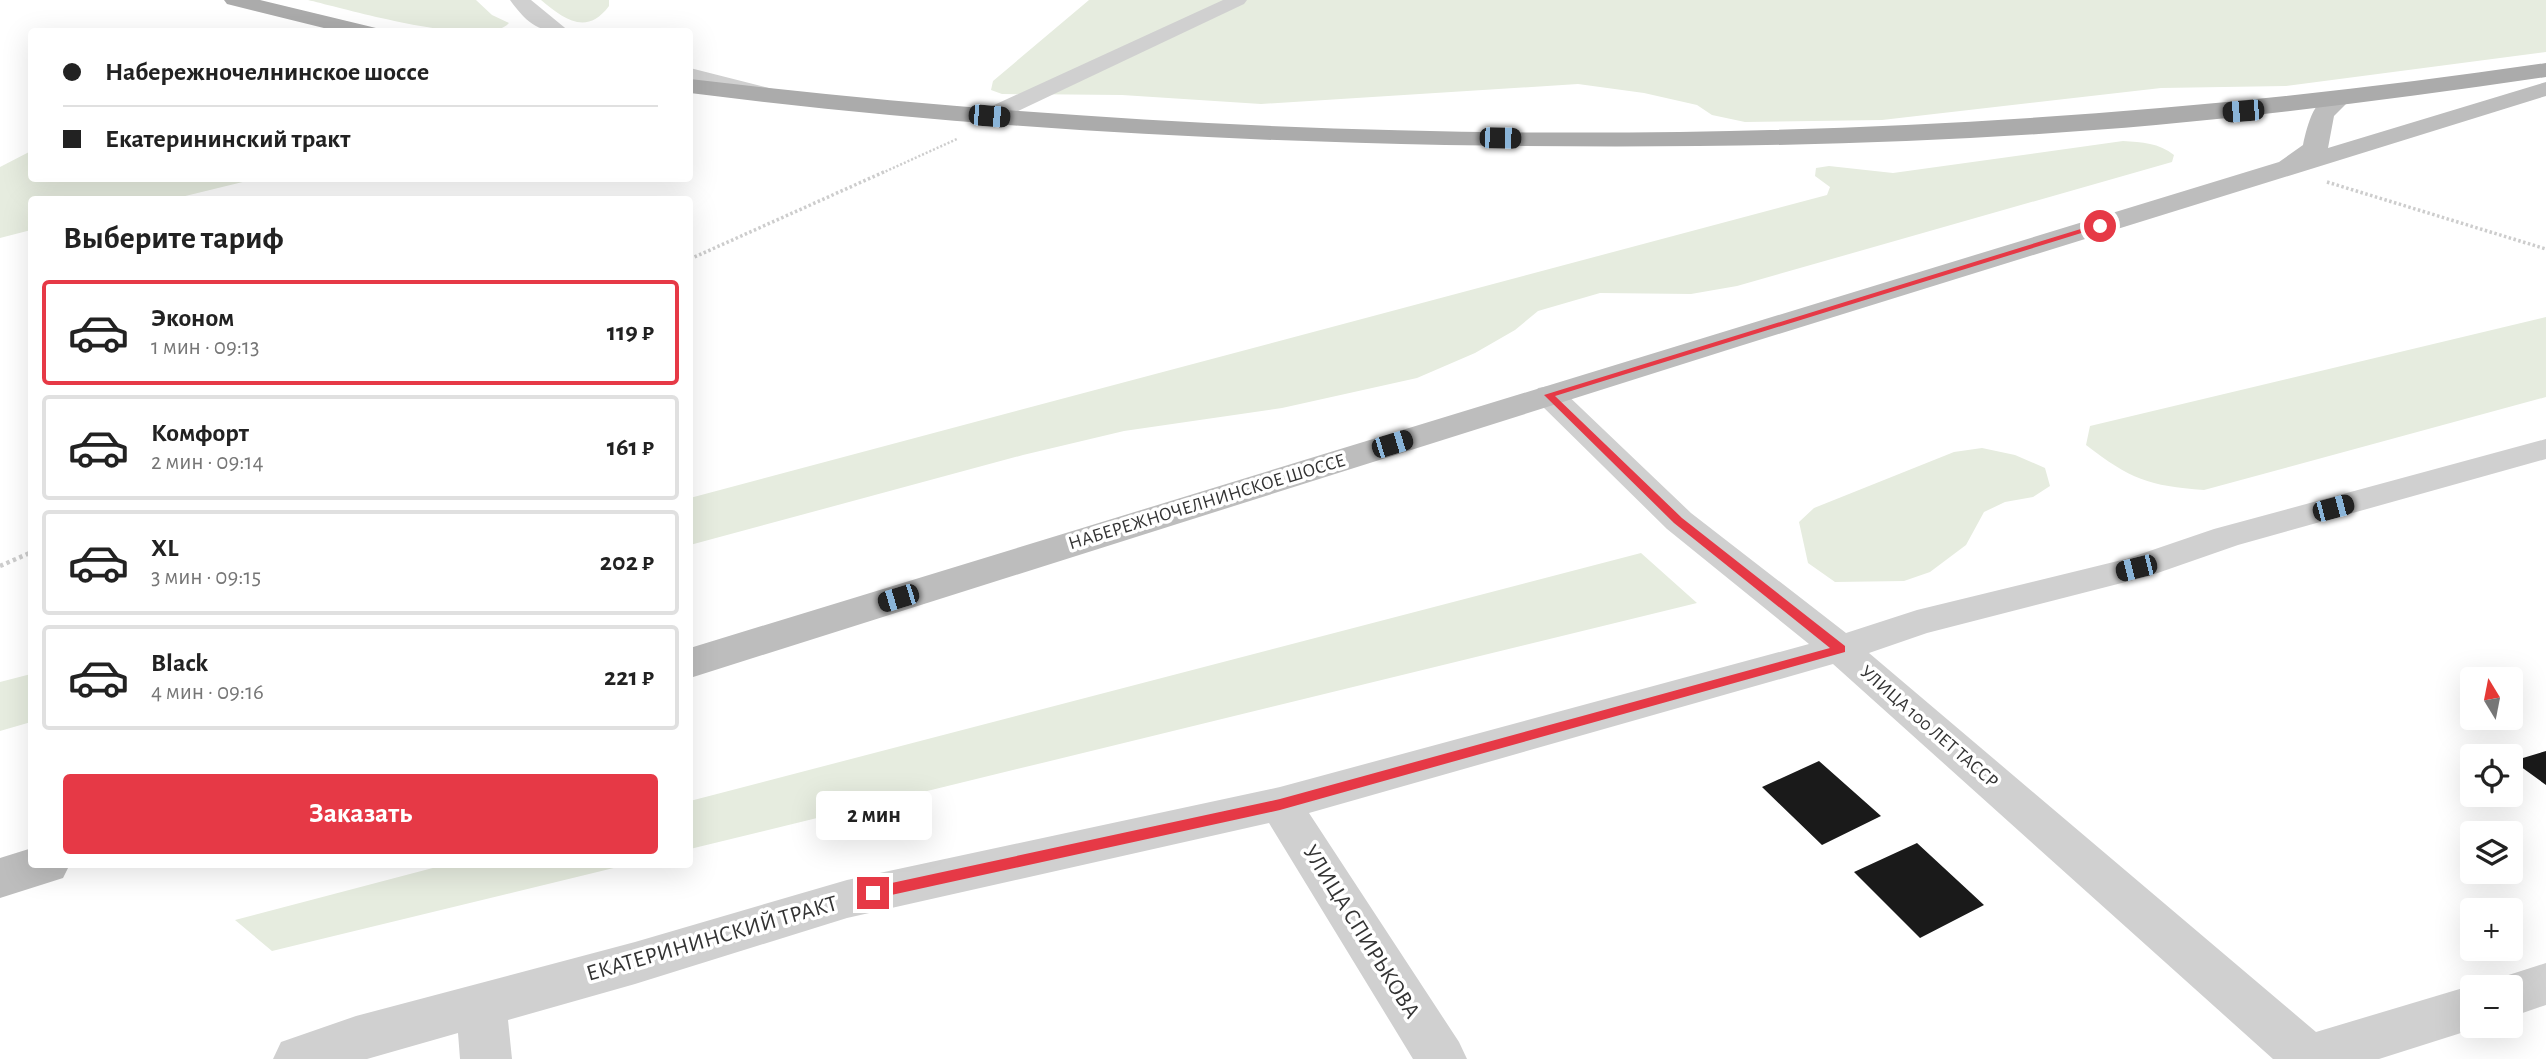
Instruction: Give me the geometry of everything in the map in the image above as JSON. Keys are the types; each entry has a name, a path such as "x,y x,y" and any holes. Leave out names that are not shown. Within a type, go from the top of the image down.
{"main road":[{"path":"234,0 352,28"},
{"path":"693,86 781,98 1071,124 1369,136 1605,139 1877,135 2068,126 2339,100 2546,70"},
{"name":"НАБЕРЕЖНОЧЕЛНИНСКОЕ ШОССЕ","path":"693,662 1549,395 2546,89"},
{"path":"2286,169 2315,148 2322,114 2339,100"},
{"path":"0,878 31,868"}],"street":[{"path":"520,0 534,15 554,28"},
{"path":"989,116 1063,79 1238,0"},
{"path":"693,76 781,98"},
{"name":"УЛИЦА 100 ЛЕТ ТАССР","path":"1549,395 1678,521 1840,649 2310,1059"},
{"name":"ЕКАТЕРИНИНСКИЙ ТРАКТ","path":"299,1059 356,1039 635,963 847,899 1280,804 1840,649 1917,623 2136,568 2226,537 2546,449"},
{"name":"УЛИЦА СПИРЬКОВА","path":"1280,804 1441,1059"},
{"path":"2523,991 2546,984"},
{"path":"481,1004 486,1059"},
{"path":"2310,1059 2460,1011"}],"path":[{"path":"693,258 950,144 989,116"},
{"path":"2286,169 2546,249"},
{"path":"0,566 28,554"}],"shaded area":[{"path":"308,0 476,0 492,15 509,23 499,28 432,28"},
{"path":"541,0 609,0 609,6 592,21 583,22 566,18"},
{"path":"1089,0 2546,0 2546,52 2286,86 2161,88 1882,120 1745,122 1712,115 1697,105 1644,93 1578,84 1261,104 1122,95 1002,94 991,90 993,81"},
{"path":"2123,141 2156,146 2174,155 2172,162 1737,286 1691,294 1600,293 1538,311 1515,330 1475,353 1417,378 1282,408 1124,431 1023,455 693,544 693,497 1827,195 1830,187 1815,176 1816,168 1829,166 1893,173"},
{"path":"28,153 28,182 243,182 185,196 28,196 28,231 0,238 0,167"},
{"path":"2546,317 2546,397 2204,490 2141,479 2115,466 2086,445 2090,426"},
{"path":"1982,448 2015,455 2045,468 2050,486 2033,497 2005,502 1984,512 1966,545 1930,572 1904,581 1835,582 1808,563 1799,522 1814,508 1954,452"},
{"path":"1641,553 1697,603 693,848 693,800"},
{"path":"28,675 28,723 0,731 0,682"},
{"path":"433,868 614,868 272,951 235,920"}],"building":[{"path":"2546,751 2546,785 2523,768 2523,758"},
{"path":"1819,761 1881,816 1822,845 1762,787"},
{"path":"1917,843 1984,905 1920,938 1854,872"}],"route":[{"path":"873,893 1280,804 1840,649 1678,521 1549,395 2100,226"}]}
